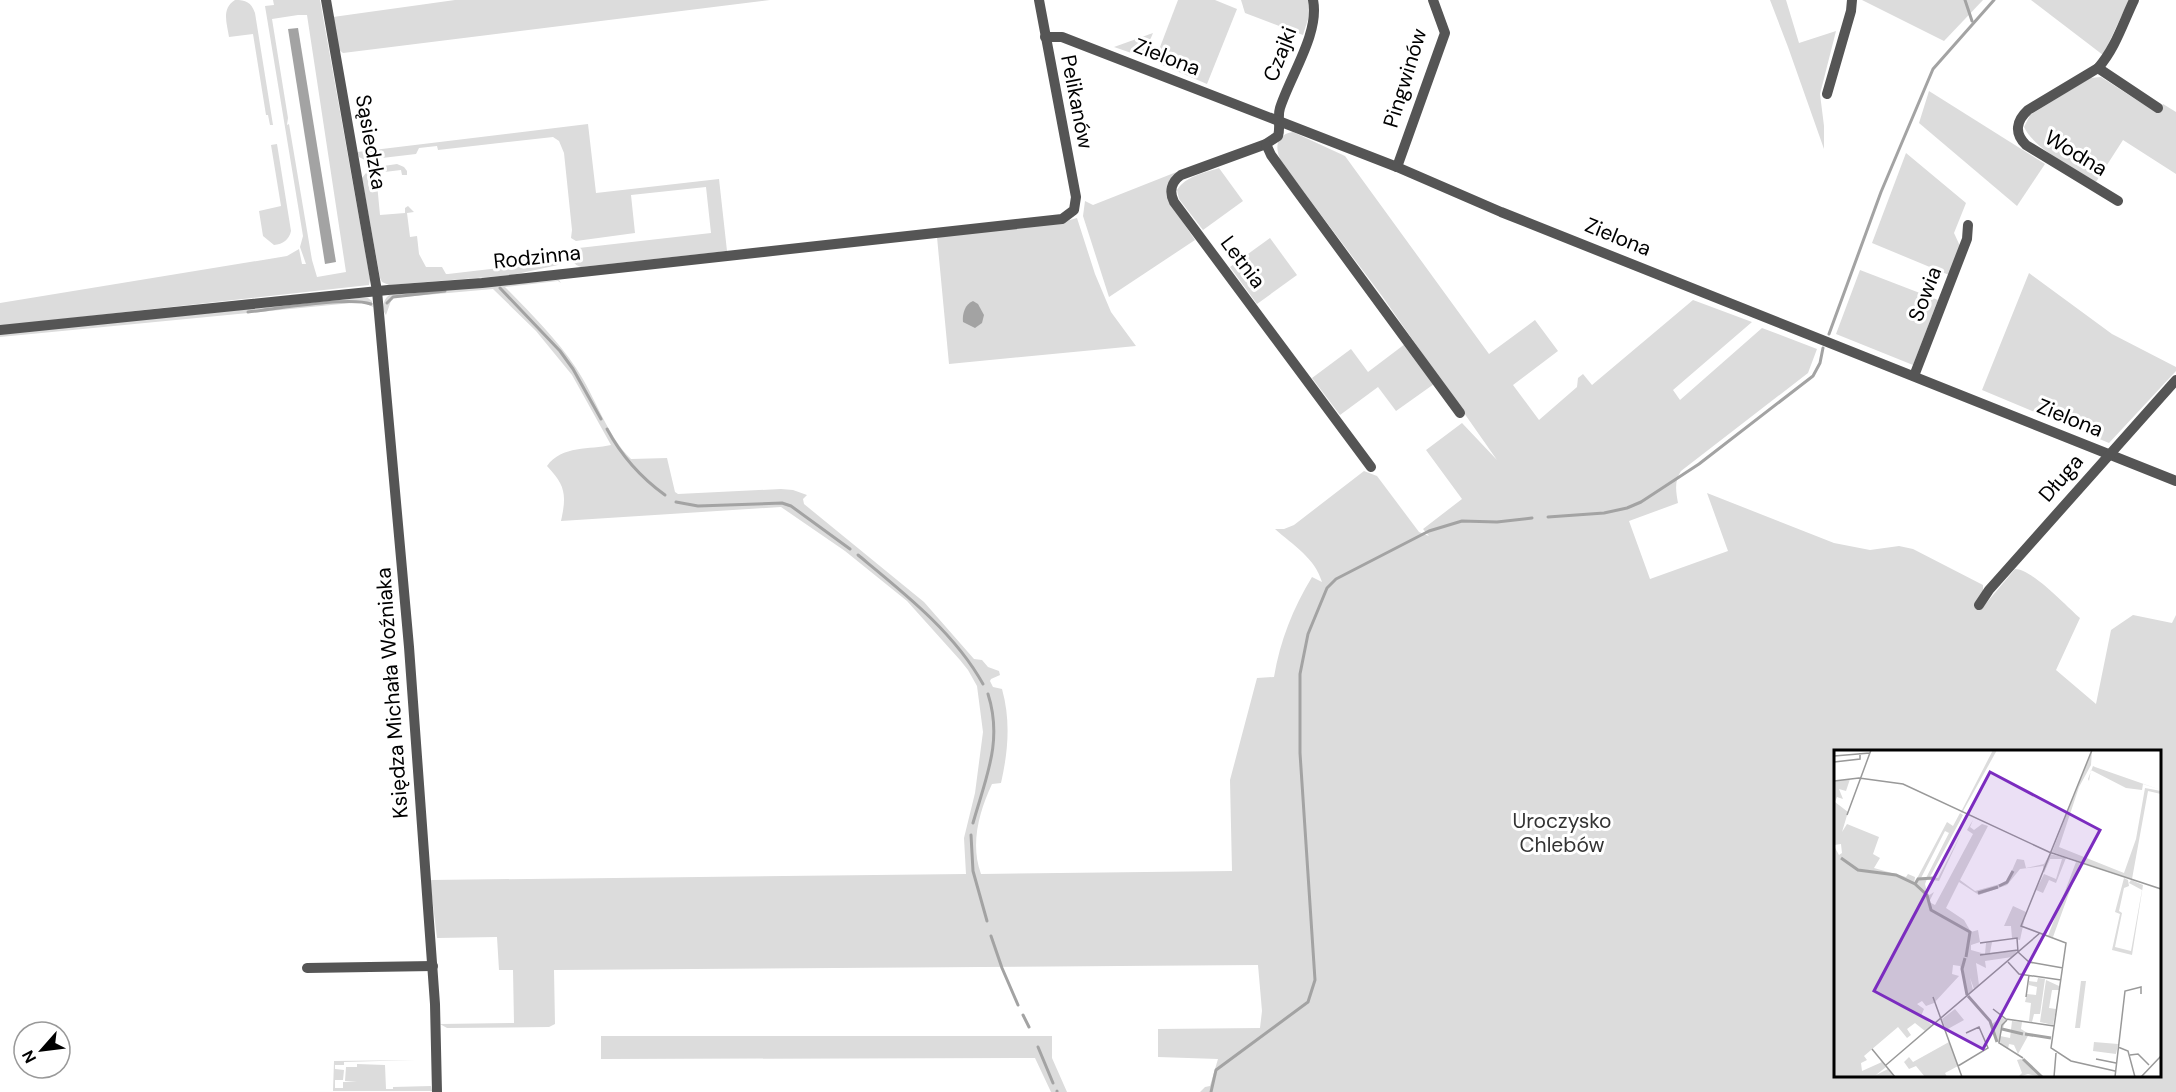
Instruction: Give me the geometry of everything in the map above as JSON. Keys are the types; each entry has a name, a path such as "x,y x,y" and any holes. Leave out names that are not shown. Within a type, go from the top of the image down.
{"street":[{"name":"Sąsiedzka","path":"326,0 377,291"},
{"name":"Pelikanów","path":"1039,0 1076,193 1074,210"},
{"name":"Czajki","path":"1279,121 1280,109 1312,27 1313,0"},
{"name":"Pingwinów","path":"1396,167 1444,33 1433,0"},
{"path":"1827,94 1851,11 1852,0"},
{"name":"Wodna","path":"2118,201 2026,145 2017,128 2023,115 2036,105 2098,68 2110,52 2134,0"},
{"name":"Zielona","path":"1045,37 1062,37 1279,121 2176,481"},
{"path":"2098,68 2158,108"},
{"path":"1279,121 1278,136 1266,144 1271,155 1460,412"},
{"name":"Letnia","path":"1266,144 1181,176 1173,183 1172,197 1371,467"},
{"name":"Rodzinna","path":"0,330 492,281 1048,221 1065,218 1074,210"},
{"name":"Sowia","path":"1914,376 1967,239 1968,225"},
{"name":"Księdza Michała Woźniaka","path":"377,291 402,563 433,966 437,1092"},
{"name":"Długa","path":"1979,605 1989,590 2176,380"},
{"path":"308,968 433,966"}],"green space":[{"path":"235,0 248,2 255,13 273,125 270,125 268,115 266,115 253,34 229,37 226,12"},
{"path":"273,0 320,0 370,279 369,285 0,326 0,303 287,256 299,249 302,264 306,264 300,247 303,236 265,6 274,5","holes":["307,15 346,272 317,277 312,260 289,124 287,125 288,118 272,19"]},
{"path":"455,0 770,0 343,53 339,50 333,17"},
{"path":"1178,0 1215,0 1237,9 1207,84 1160,64 1157,55"},
{"path":"1241,0 1309,0 1309,16 1303,35 1245,13"},
{"path":"1770,0 1786,0 1799,43 1836,31 1820,94 1824,149 1788,47"},
{"path":"1862,0 1983,0 1944,41"},
{"path":"2031,0 2129,0 2103,55"},
{"path":"1153,33 1143,57 1114,47"},
{"path":"2101,77 2157,113 2163,104 2176,112 2176,174 2123,140 2096,182 2046,151 2029,135 2024,127 2030,115 2090,78"},
{"path":"1929,91 2045,164 2017,206 1919,123"},
{"path":"588,124 596,193 719,179 727,251 581,267 574,263 570,249 711,233 706,187 631,195 635,233 576,241 571,238 564,153 559,141 553,137 438,150 437,146 419,148 416,154 365,160 359,157 357,152"},
{"name":"Uroczysko Chlebów","path":"1293,132 1345,156 1489,354 1535,320 1558,351 1513,385 1539,420 1577,387 1578,378 1583,374 1592,385 1693,300 1752,322 1673,390 1680,400 1762,328 1817,349 1808,373 1681,471 1676,483 1678,503 1629,521 1650,579 1728,551 1707,493 1834,543 1870,550 1899,546 1913,549 1983,585 1983,607 2015,569 2039,581 2080,618 2056,670 2096,704 2111,630 2133,615 2172,623 2176,615 2176,1092 1200,1092 1210,1086 1218,1059 1158,1057 1158,1029 1260,1028 1262,1011 1258,965 554,970 555,1024 549,1027 447,1028 440,1024 514,1023 513,970 499,970 497,937 437,938 430,880 966,874 964,838 975,793 983,732 977,686 960,660 907,601 845,551 781,507 561,521 564,504 563,490 558,479 547,466 553,459 568,451 611,445 572,375 536,331 493,289 392,298 386,315 383,307 387,297 559,280 561,283 558,281 505,287 560,346 583,379 615,439 631,459 667,458 675,492 678,494 781,489 807,495 803,499 804,504 924,602 974,659 982,660 988,667 999,671 1000,675 990,681 993,687 1002,689 1007,713 1007,748 1001,783 992,784 980,817 976,851 981,874 1232,871 1230,780 1257,678 1274,677 1288,625 1299,601 1312,577 1322,582 1319,573 1309,559 1275,529 1284,529 1294,525 1364,471 1377,476 1419,532 1429,536 1423,529 1462,499 1426,450 1462,423 1497,460 1382,296 1282,163 1277,148 1282,136"},
{"path":"277,144 291,231 285,241 274,245 263,236 259,211 281,206 271,145"},
{"path":"1906,153 1966,203 1954,233 1960,246 1949,275 1872,243"},
{"path":"397,164 404,167 407,175 402,175 401,170 376,173 380,215 405,213 405,208 408,206 414,212 407,213 410,237 417,236 419,254 426,267 442,267 448,274 516,266 517,259 545,251 561,254 562,261 558,265 512,275 389,285 382,282 362,178 370,168"},
{"path":"1219,168 1243,201 1203,230 1179,199 1177,190 1190,178"},
{"path":"1179,171 1171,180 1180,218 1195,240 1109,297 1083,216 1085,201 1093,205"},
{"path":"1077,218 1095,274 1111,312 1136,346 949,364 937,237 1059,223"},
{"path":"1270,238 1297,275 1257,304 1230,267"},
{"path":"1860,270 1938,300 1913,365 1836,334"},
{"path":"2029,273 2112,334 2176,367 2176,371 2109,443 1982,390"},
{"path":"368,298 372,301 373,307 362,302 0,337 0,334"},
{"path":"1405,344 1434,384 1396,411 1378,387 1340,415 1312,378 1351,349 1368,372"},
{"path":"601,1036 1052,1036 1052,1058 1067,1092 1051,1092 1035,1058 601,1059"},
{"path":"416,1060 344,1062 344,1065 335,1065 335,1069 344,1070 343,1080 335,1080 335,1088 343,1088 343,1082 357,1082 345,1081 346,1067 357,1067 357,1064 385,1065 386,1089 431,1086 432,1091 333,1091 334,1061"}],"shaded area":[{"path":"298,28 336,262 325,264 288,29"},
{"path":"973,301 978,304 984,315 982,323 975,328 963,322 965,310"}],"waterway":[{"path":"1965,0 1972,21"},
{"path":"1829,334 1881,192 1933,69 1994,0"},
{"path":"500,288 560,351 573,369 601,419"},
{"path":"387,303 393,297 445,291"},
{"path":"248,312 330,302 371,304"},
{"path":"1548,517 1604,513 1641,502 1699,464 1813,376 1820,363 1823,348"},
{"path":"607,429 618,448 632,465 665,495"},
{"path":"676,502 698,506 782,503 791,506 850,549"},
{"path":"1211,1092 1216,1070 1308,1002 1315,980 1300,753 1300,674 1308,634 1327,588 1336,579 1429,531 1462,521 1497,522 1532,518"},
{"path":"858,555 943,630 958,647 983,684"},
{"path":"973,823 991,759 993,743 994,728 988,694"},
{"path":"971,835 973,871 987,921"},
{"path":"991,936 1018,1005"},
{"path":"1023,1015 1029,1027"},
{"path":"1038,1047 1053,1083"}]}
